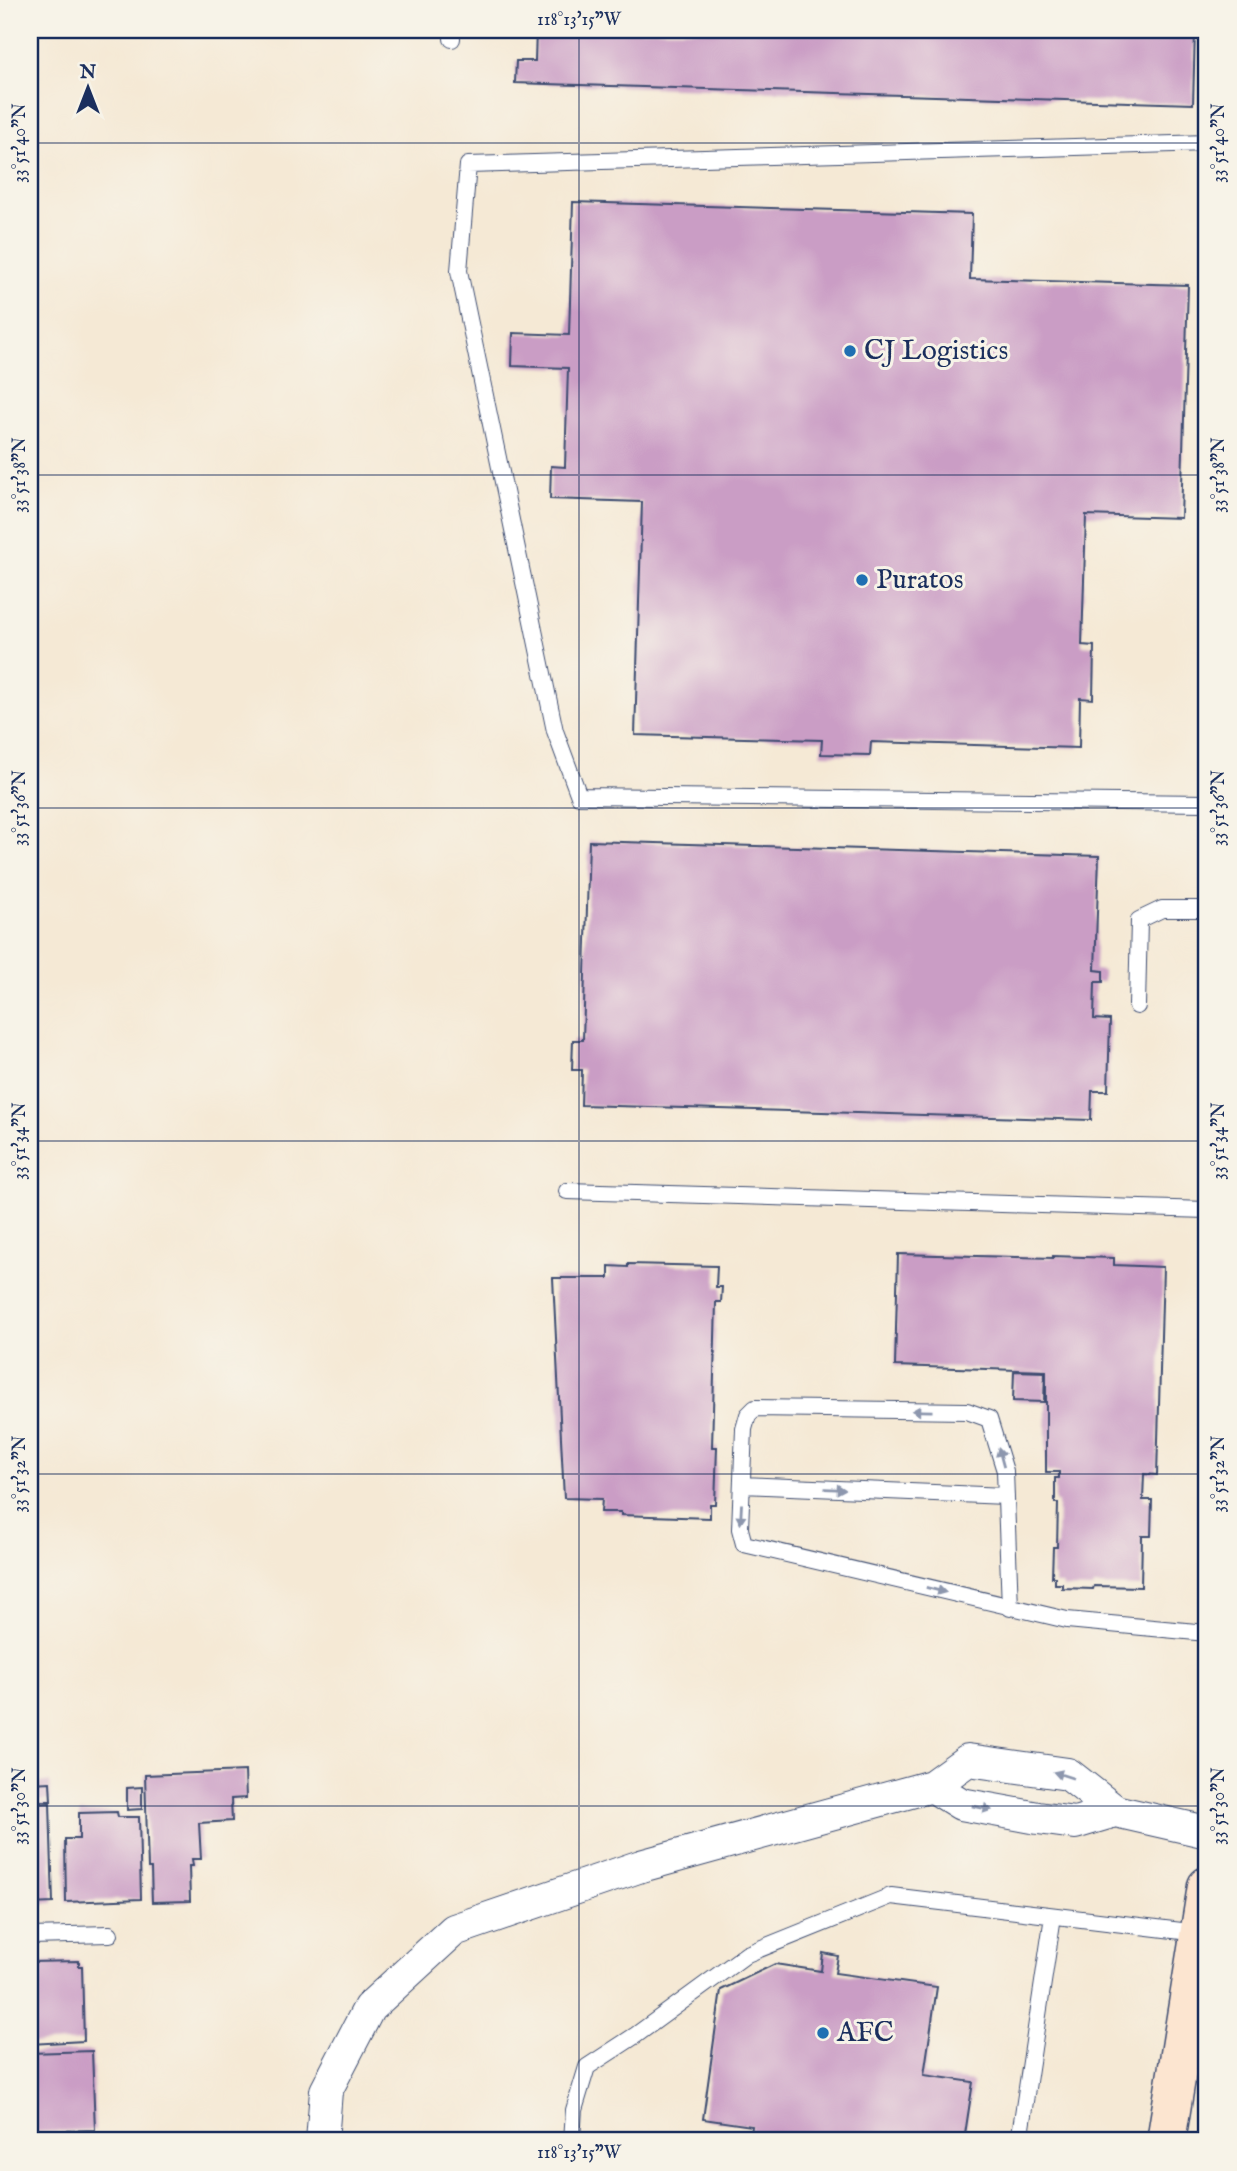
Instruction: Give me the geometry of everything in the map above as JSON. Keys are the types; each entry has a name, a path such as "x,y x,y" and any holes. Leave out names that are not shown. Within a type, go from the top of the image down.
{"street":[{"path":"322,2141 326,2091 369,2008 454,1930 641,1866 932,1786 968,1760 1068,1774 1115,1811 1207,1832"},
{"path":"932,1786 961,1804 1074,1823 1115,1811"},
{"path":"1166,2141 1207,1886"}],"lane":[{"path":"1207,143 468,165 459,271 555,732 579,796 1207,803"},
{"path":"1138,1006 1139,919 1163,909 1207,909"},
{"path":"567,1191 1207,1210"},
{"path":"1010,1608 1005,1471 989,1419 967,1411 755,1408 748,1415 744,1429 740,1529 744,1544 1010,1608 1067,1620 1207,1633"},
{"path":"742,1485 1006,1496"},
{"path":"572,2141 574,2110 587,2067 636,2035 747,1954 891,1896 1198,1933"},
{"path":"1019,2141 1053,1916"},
{"path":"30,1936 110,1934"}],"building":[{"path":"536,30 1195,30 1193,104 515,83 516,61 535,61"},
{"name":"CJ Logistics","path":"573,202 972,214 970,279 1188,285 1181,518 1086,515 1082,645 1094,646 1093,699 1080,698 1079,748 871,742 870,755 821,754 822,740 635,735 642,502 550,499 551,466 565,467 568,368 512,366 513,333 569,335"},
{"path":"589,841 1099,856 1095,970 1103,971 1103,982 1095,982 1094,1019 1110,1020 1108,1091 1092,1091 1091,1120 581,1105 582,1070 572,1070 573,1040 583,1040"},
{"path":"898,1254 1114,1258 1114,1265 1163,1267 1157,1475 1144,1474 1143,1500 1152,1500 1151,1536 1142,1536 1141,1587 1062,1588 1062,1584 1055,1584 1055,1577 1052,1577 1053,1547 1057,1547 1058,1503 1055,1503 1055,1478 1059,1478 1059,1472 1046,1472 1046,1371 895,1366"},
{"path":"628,1264 717,1266 716,1287 722,1287 721,1302 716,1302 712,1447 717,1447 715,1504 710,1504 710,1518 621,1515 621,1512 601,1512 602,1499 564,1498 553,1278 609,1278 609,1266 628,1267"},
{"path":"1014,1371 1045,1372 1044,1402 1013,1401"},
{"path":"245,1771 246,1798 231,1799 232,1821 199,1823 201,1859 192,1859 193,1866 189,1866 190,1901 152,1902 151,1868 148,1868 145,1775"},
{"path":"50,1782 51,1801 32,1801 31,1783"},
{"path":"142,1787 142,1809 127,1810 127,1788"},
{"path":"50,1803 53,1903 30,1904 30,1804"},
{"path":"117,1812 118,1817 139,1817 141,1899 66,1902 65,1839 79,1839 79,1813"},
{"name":"AFC","path":"823,1953 838,1956 835,1973 937,1987 924,2075 973,2082 964,2141 750,2141 752,2126 703,2119 721,1990 775,1964 821,1971"},
{"path":"79,1961 79,1966 82,1966 84,2041 30,2044 30,1962"},
{"path":"92,2051 95,2130 30,2132 30,2053"}],"place":[{"name":"CJ Logistics","path":"850,351"},
{"name":"Puratos","path":"862,580"},
{"name":"AFC","path":"823,2033"}]}
